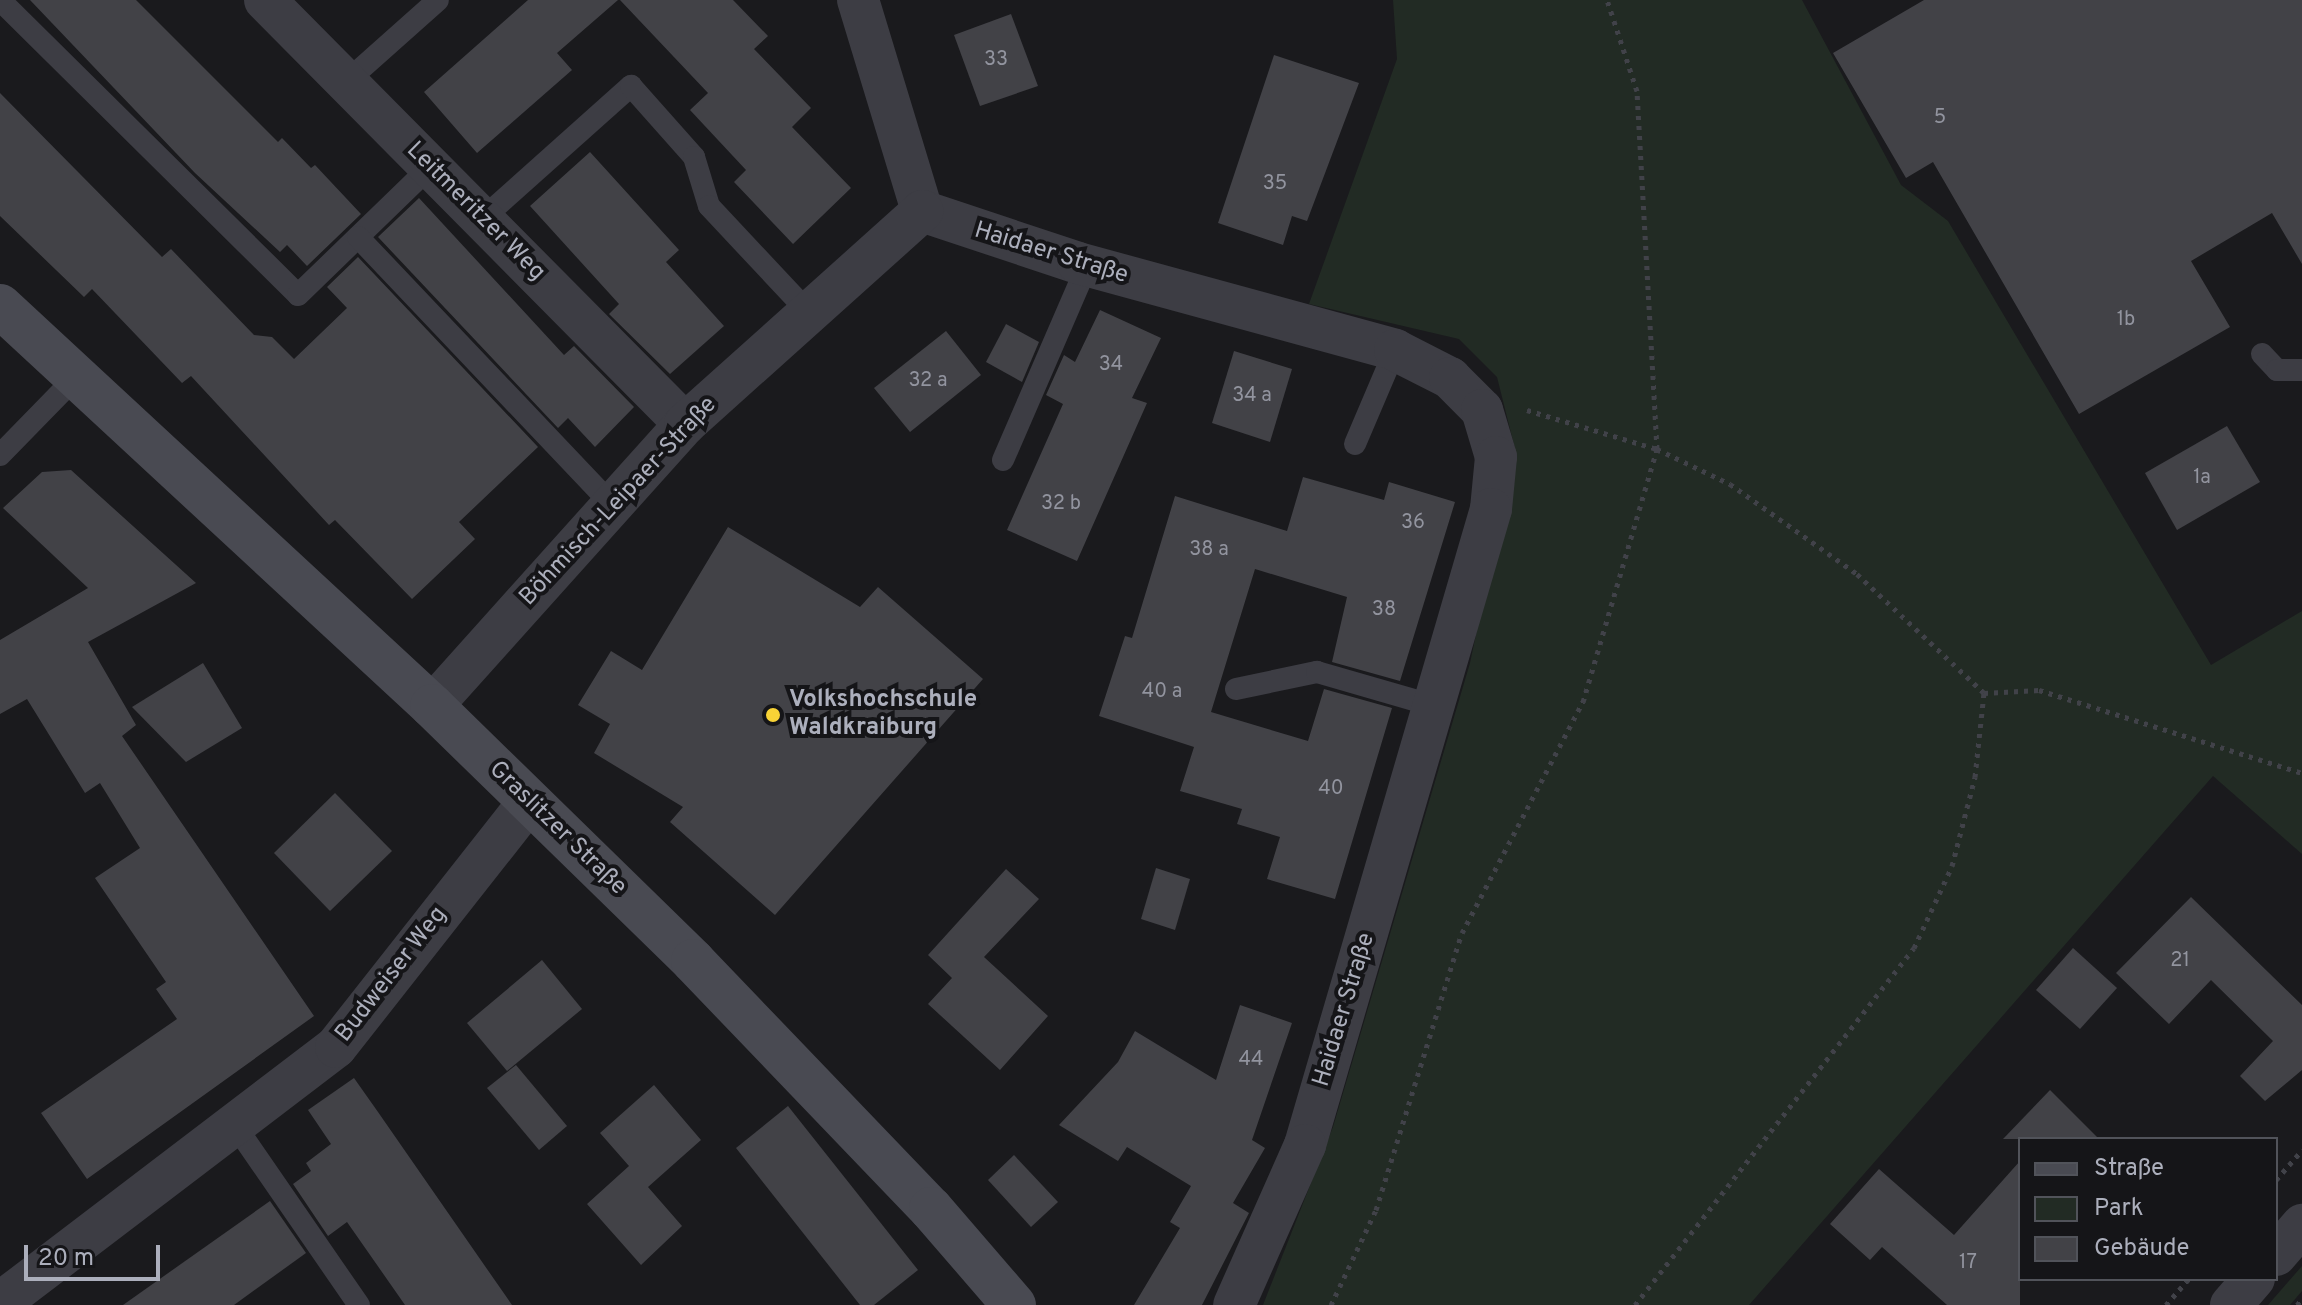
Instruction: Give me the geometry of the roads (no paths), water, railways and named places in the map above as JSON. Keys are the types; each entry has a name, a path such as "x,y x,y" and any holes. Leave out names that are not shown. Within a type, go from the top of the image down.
{"street":[{"name":"Leitmeritzer Weg","path":"265,0 685,424"},
{"path":"858,0 922,211"},
{"name":"Haidaer Straße","path":"922,211 1087,266 1395,350 1450,378 1482,410 1496,457 1491,509 1305,1145 1234,1305"},
{"name":"Böhmisch-Leipaer-Straße","path":"432,706 685,424 922,211"},
{"name":"Graslitzer Straße","path":"0,306 432,706 693,961 931,1209 1014,1305"},
{"name":"Budweiser Weg","path":"0,1303 336,1047 529,802"},
{"path":"2278,1253 2302,1225"},
{"path":"2231,1305 2252,1281"}],"lane":[{"path":"0,0 298,295 430,167"},
{"path":"346,82 438,0"},
{"path":"482,219 631,86 694,157 709,206 809,313"},
{"path":"358,237 612,505"},
{"path":"1003,460 1087,266"},
{"path":"1355,444 1395,350"},
{"path":"2262,354 2277,370 2302,370"},
{"path":"0,455 76,377"},
{"path":"1236,689 1317,672 1435,706"},
{"path":"234,1124 359,1305"}],"place":[{"name":"Volkshochschule Waldkraiburg","path":"773,715"}]}
